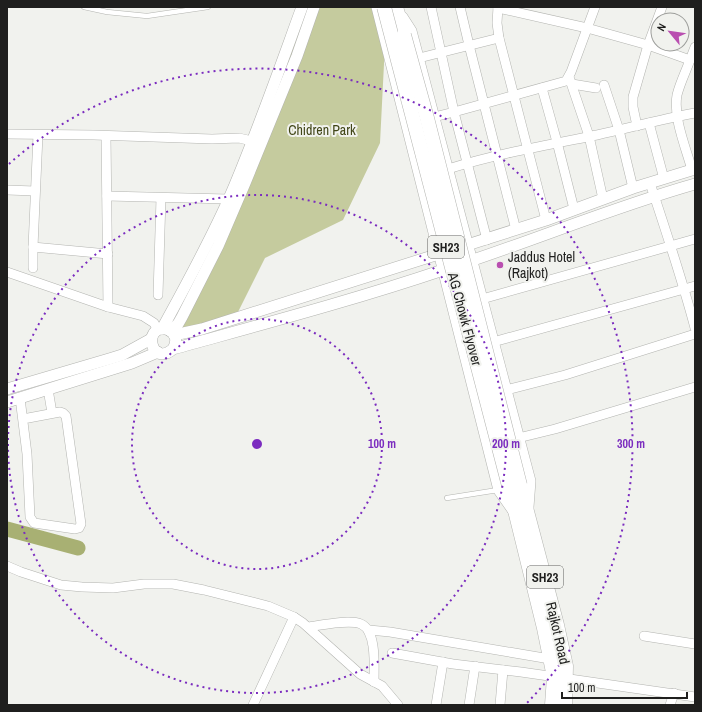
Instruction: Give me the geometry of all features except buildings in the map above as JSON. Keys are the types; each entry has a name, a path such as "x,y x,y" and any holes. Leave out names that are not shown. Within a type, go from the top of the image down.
{"main road":[{"name":"AG Chowk Flyover","path":"392,7 404,35 427,118 509,487"},
{"name":"AG Chowk Flyover","path":"392,7 509,487 522,515"},
{"name":"Rajkot Road","path":"522,515 551,627 566,666 560,678 565,705"},
{"name":"SH23","path":"551,627 550,659 560,678 552,705"}],"street":[{"path":"166,331 228,199 252,141 302,7"},
{"path":"7,389 122,355 151,339 153,335 166,331 178,324 218,246 263,141 314,7"},
{"path":"377,7 443,271 509,487"},
{"path":"392,7 411,31 419,58 530,481 522,515"},
{"path":"431,7 466,163 487,240"},
{"path":"460,7 468,46 498,156 516,230"},
{"path":"595,7 570,80 590,136 603,199"},
{"path":"637,126 633,107 633,97 648,45 662,7"},
{"path":"546,220 499,38 497,23 498,8 587,28 648,45 690,60"},
{"path":"419,58 499,38"},
{"path":"166,331 202,329 487,240 633,188 693,170 677,116 677,94 695,46"},
{"path":"434,117 570,80 600,86 619,130 633,188"},
{"path":"542,88 574,209"},
{"path":"448,169 466,163 557,142 695,113"},
{"path":"649,123 664,179"},
{"path":"7,134 212,139 239,138 252,141"},
{"path":"33,268 38,135"},
{"path":"106,136 108,307"},
{"path":"650,183 672,246 695,328"},
{"path":"151,339 152,347 158,352 166,354 173,349 358,297 443,271 654,195 695,184"},
{"path":"7,190 35,191"},
{"path":"107,196 228,199"},
{"path":"158,295 161,198"},
{"path":"482,299 695,239"},
{"path":"33,247 108,254"},
{"path":"7,272 108,307 143,316 166,331 176,341 173,349"},
{"path":"493,342 695,286"},
{"path":"506,390 565,375 695,334"},
{"path":"7,402 132,363 158,352"},
{"path":"518,438 555,429 695,387"},
{"path":"48,390 52,413"},
{"path":"20,398 27,454 30,517 34,523 75,529 79,528 81,524 66,416 60,412 23,418"},
{"path":"7,566 61,585 113,588 144,584 173,584 268,606 294,616 360,674 382,686 398,705"},
{"path":"253,705 294,616"},
{"path":"308,627 350,622 361,624 368,630 372,638 374,682"},
{"path":"368,630 390,632 550,659"},
{"path":"644,636 695,644"},
{"path":"392,653 443,662 695,696"},
{"path":"436,705 443,662"},
{"path":"469,705 475,666"},
{"path":"500,705 503,670"},
{"path":"670,705 674,693"}],"lane":[{"path":"84,7 107,12 147,16 208,7"},
{"path":"447,498 509,487"}],"green space":[{"name":"Chidren Park","path":"309,7 374,7 385,44 380,143 343,220 265,258 236,316 180,331"}],"waterway":[{"path":"7,529 78,548"}],"place":[{"name":"Jaddus Hotel (Rajkot)","path":"500,265"}]}
